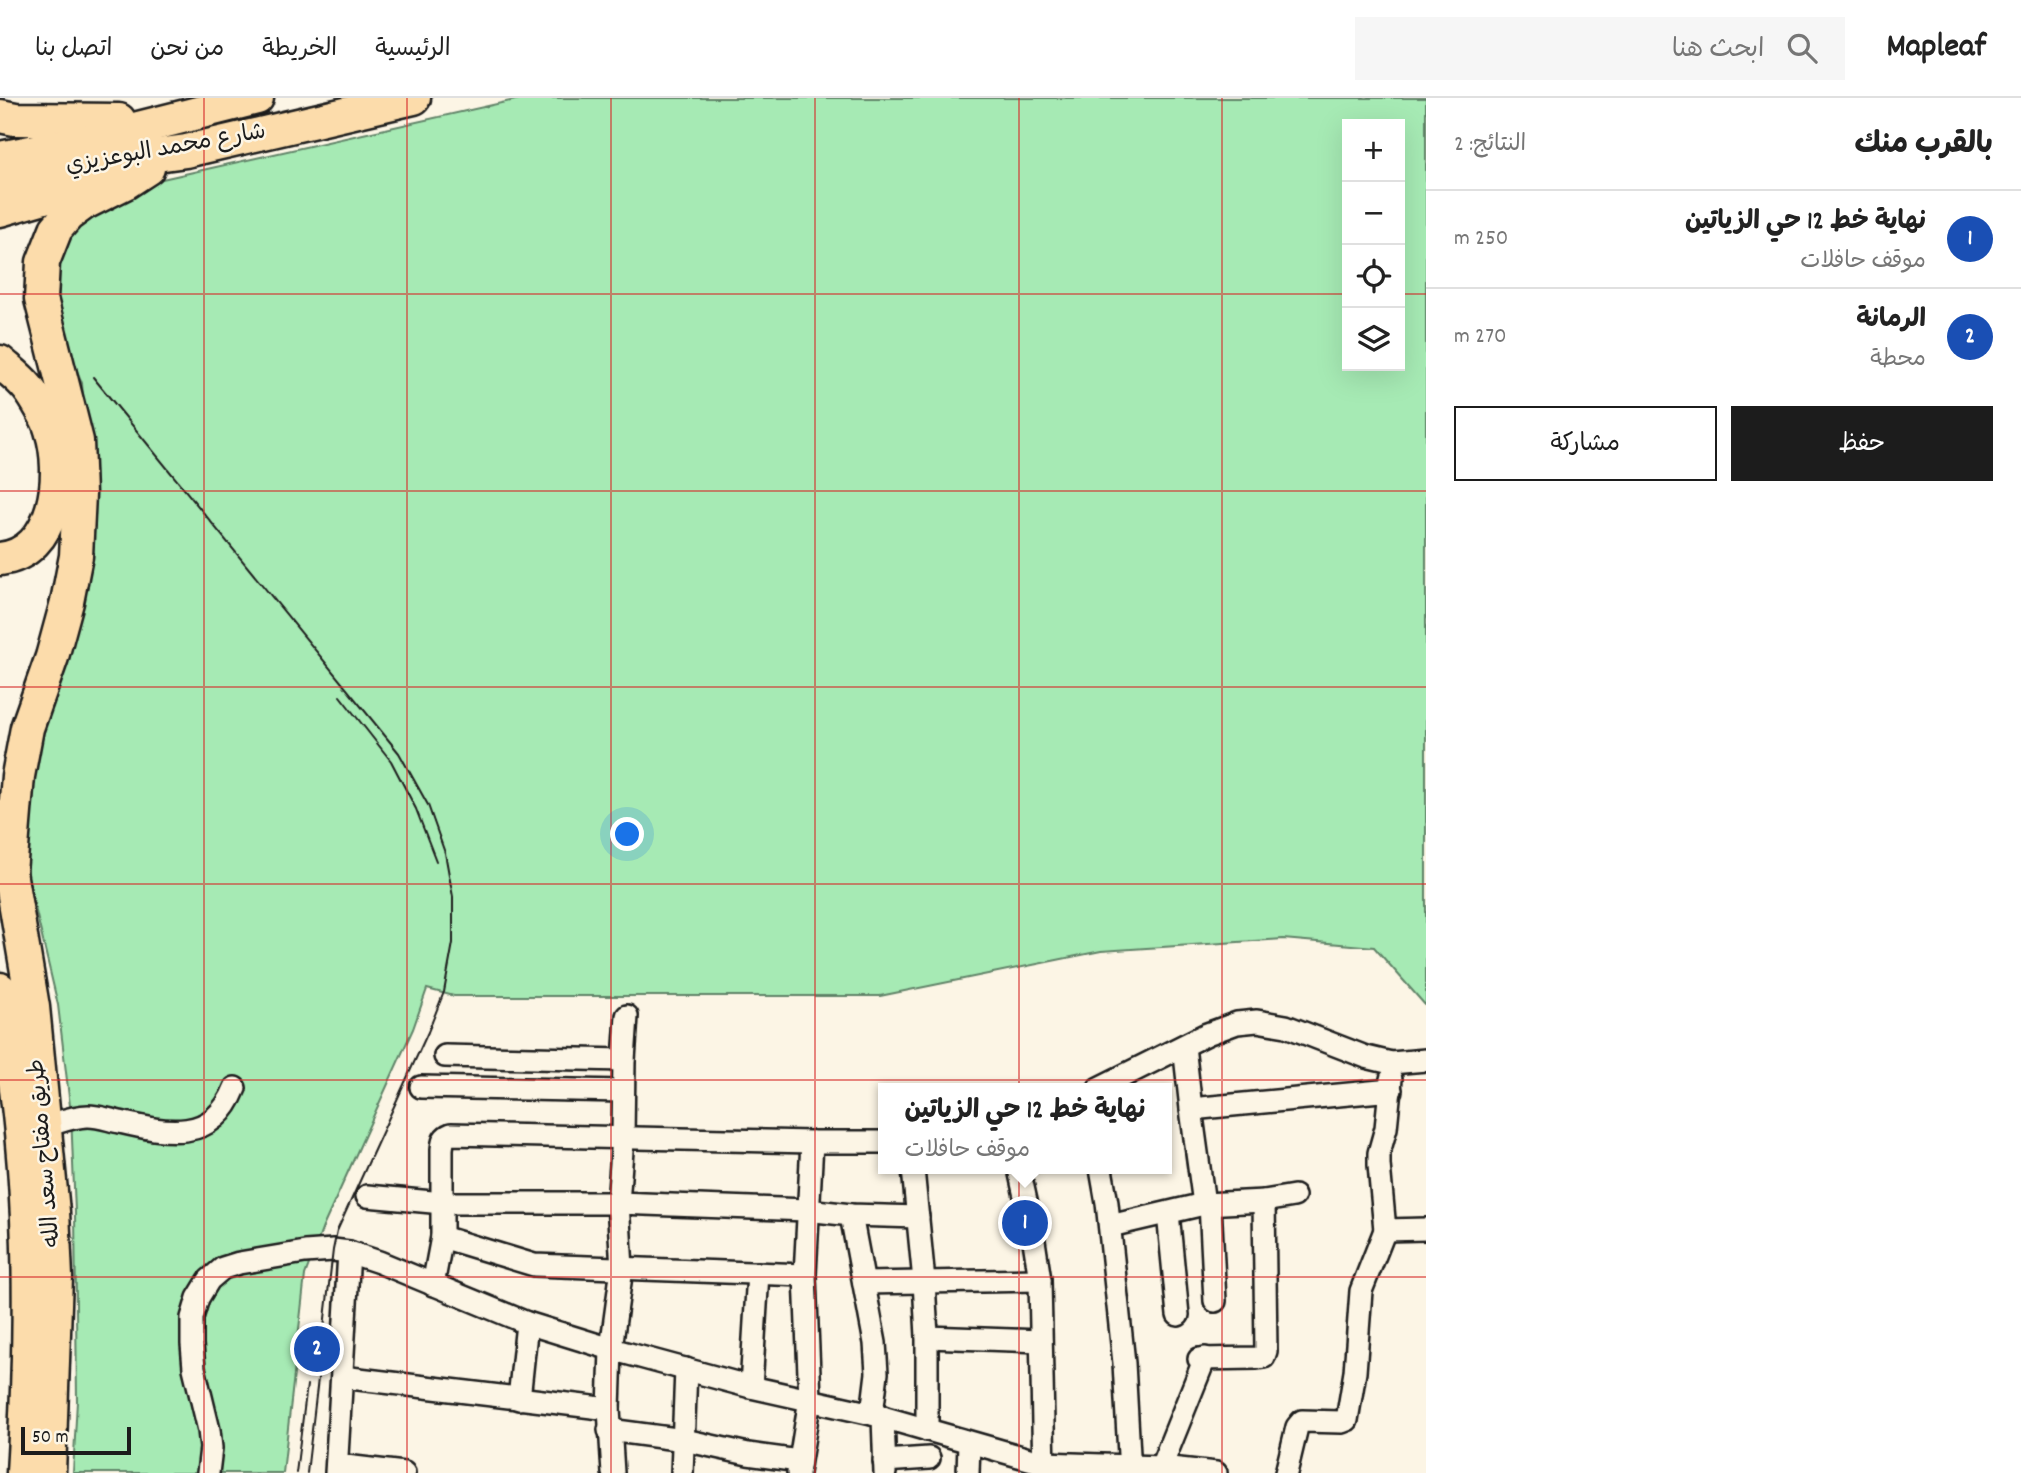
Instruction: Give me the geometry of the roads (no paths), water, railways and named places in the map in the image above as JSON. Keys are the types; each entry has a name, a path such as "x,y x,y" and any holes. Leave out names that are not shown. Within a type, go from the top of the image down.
{"highway":[{"name":"شارع محمد البوعزيزي","path":"0,158 87,141 257,98"},
{"name":"شارع محمد البوعزيزي","path":"0,184 54,169 186,151 414,98"},
{"path":"0,116 15,119 169,120"},
{"path":"0,210 148,168 186,151"},
{"path":"10,872 18,776 27,729 51,657 76,556 79,494 77,441 41,299 43,262 56,229 68,215 148,168"},
{"path":"0,362 28,387 51,428 58,461 55,502 44,529 29,546 9,558 0,559"},
{"name":"طريق مفتاح سعد الله","path":"0,835 10,872 33,1007 46,1126 56,1278 49,1473"},
{"path":"0,1143 3,1121 2,1000"},
{"name":"طريق مفتاح سعد الله","path":"2,1000 19,1112 27,1210 28,1389 23,1473"}],"street":[{"path":"612,1473 609,1420 611,1349 622,1268 618,1203 627,1016"},
{"path":"1110,1083 1207,1034 1237,1023 1257,1021 1286,1026 1366,1057 1391,1063 1426,1060"},
{"path":"1184,1046 1191,1109 1207,1204 1215,1301"},
{"path":"445,1056 624,1060"},
{"path":"1286,1473 1297,1427 1301,1421 1347,1420 1355,1371 1362,1290 1385,1230 1379,1165 1391,1090 1391,1063"},
{"path":"421,1087 623,1091"},
{"path":"46,1126 84,1116 167,1132 188,1131 207,1124 223,1110 235,1088"},
{"path":"1191,1109 1391,1090"},
{"path":"433,1285 442,1237 442,1149 446,1136 451,1134 878,1142"},
{"path":"342,1377 519,1399 684,1440 748,1463 799,1467 810,1399 805,1275 812,1142"},
{"path":"914,1174 927,1337 927,1430"},
{"path":"1020,1174 1040,1280 1043,1468"},
{"path":"1102,1174 1124,1363 1129,1470"},
{"path":"366,1196 443,1203 618,1203 918,1217"},
{"path":"1110,1226 1207,1204 1264,1201 1294,1196"},
{"path":"1161,1467 1202,1359 1257,1358 1264,1357 1266,1352 1264,1201"},
{"path":"1168,1213 1178,1315"},
{"path":"852,1214 875,1343 877,1415 885,1467 929,1458"},
{"path":"1385,1230 1426,1229"},
{"path":"442,1237 534,1265 805,1275"},
{"path":"207,1471 211,1448 209,1430 194,1368 192,1318 198,1298 209,1280 223,1268 305,1252 333,1250 349,1252 379,1262 527,1323 611,1349 751,1387 877,1415 1043,1468 1129,1470 1161,1467 1216,1473"},
{"path":"349,1252 336,1469 404,1473"},
{"path":"751,1387 758,1273"},
{"path":"864,1283 1040,1280"},
{"path":"519,1399 527,1323"},
{"path":"927,1337 1041,1341"},
{"path":"682,1473 686,1369"},
{"path":"968,1473 969,1443"}],"tram line":[{"path":"93,377 399,753 428,805 445,853 453,897 453,943 444,992 337,1231 307,1473"},
{"path":"340,696 391,761 416,809 436,861"},
{"path":"296,1473 307,1385"}],"place":[{"name":"نهاية خط 12 حي الزياتين","path":"1025,1223"},
{"name":"الرمانة","path":"317,1349"}]}
